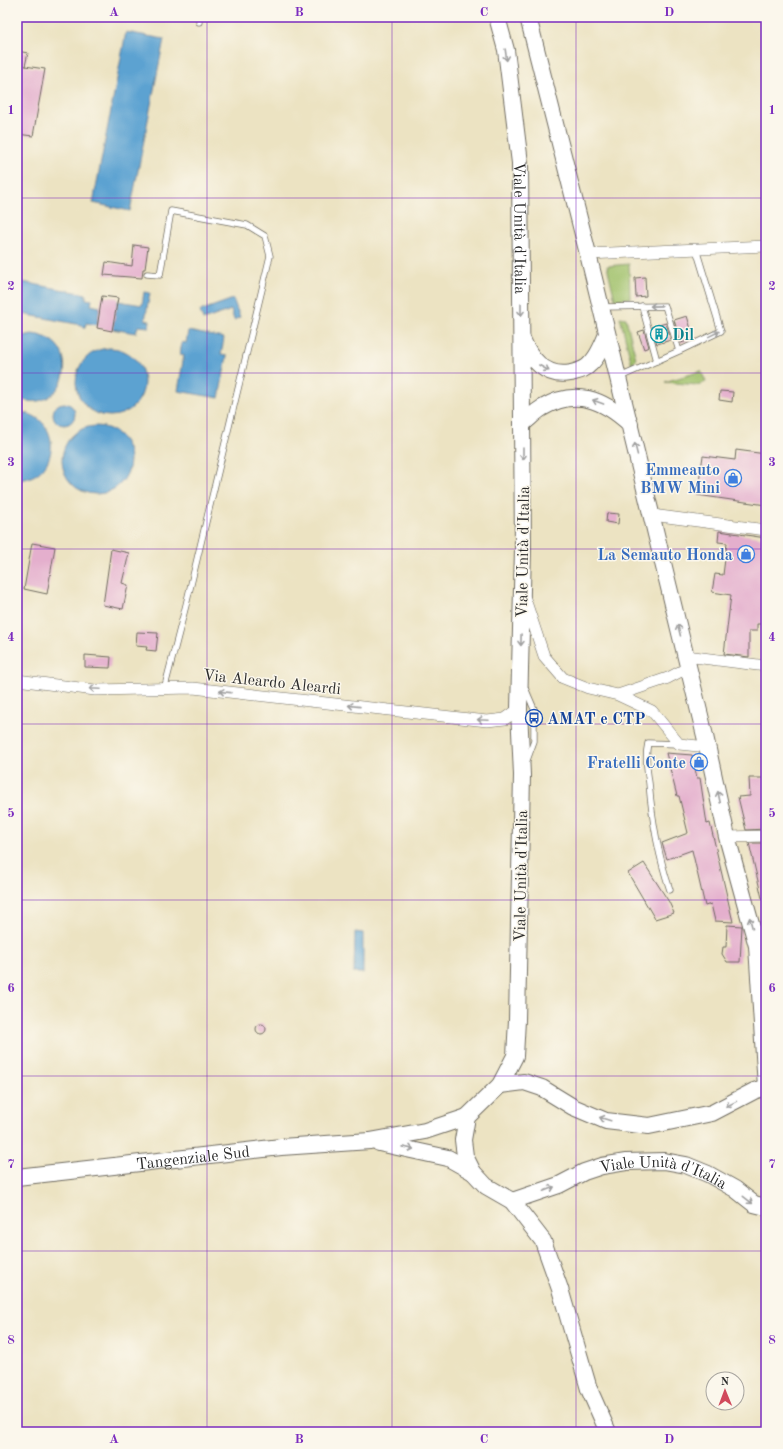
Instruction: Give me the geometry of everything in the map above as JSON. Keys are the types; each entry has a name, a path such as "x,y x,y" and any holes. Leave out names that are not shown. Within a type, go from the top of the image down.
{"main road":[{"name":"Viale Unità d'Italia","path":"467,1117 500,1085 515,1056 517,1027 522,775 519,710 522,587 520,163 506,50 497,17"},
{"path":"500,1085 524,1082 542,1088 573,1107 606,1120 649,1126 712,1113 766,1087 762,970 757,946 727,837 708,747 630,424 528,17"},
{"path":"521,338 527,352 537,364 554,374 582,370 591,364 607,334"},
{"path":"522,424 541,409 567,397 586,399 606,405 630,424"},
{"path":"467,1117 463,1140 465,1156 473,1172 486,1186 512,1201 544,1241 560,1289 589,1389 608,1432"},
{"name":"Tangenziale Sud","path":"17,1177 281,1147 370,1141 425,1131 467,1117"},
{"name":"Tangenziale Sud","path":"370,1141 448,1158 473,1172"},
{"name":"Viale Unità d'Italia","path":"512,1201 559,1185 584,1172 602,1166 626,1162 664,1162 686,1165 708,1174 735,1189 754,1204 766,1207"}],"street":[{"path":"588,254 766,246"},
{"path":"652,515 766,530"},
{"path":"522,587 544,656 563,678 588,688 618,694 652,711 679,744 708,747"},
{"path":"618,694 668,678 687,662 766,666"},
{"name":"Via Aleardo Aleardi","path":"17,680 95,690 164,690 193,688 487,721 505,719 519,710"},
{"path":"727,837 766,836"}],"lane":[{"path":"147,274 160,275 171,212 248,225 266,236 270,256 186,605 164,690"},
{"path":"618,378 720,331 696,249"},
{"path":"642,306 657,361"},
{"path":"601,307 665,306 679,351"},
{"path":"520,677 534,709 534,741 522,775"},
{"path":"670,890 660,860 651,809 645,753 648,743 679,744"}],"green space":[{"path":"629,264 630,298 615,300 607,266"},
{"path":"620,317 626,318 636,359 632,365"},
{"path":"701,371 706,382 697,385 665,382"}],"water":[{"path":"126,32 164,39 130,211 93,203"},
{"path":"17,281 86,294 86,299 92,300 91,305 100,307 97,325 86,323 85,328 82,325 17,313"},
{"path":"144,292 150,293 145,320 150,321 149,327 138,326 136,333 112,329 118,301 142,305"},
{"path":"233,299 240,317 234,320 231,310 203,320 200,311"},
{"path":"188,331 224,338 221,355 227,356 219,398 178,391 184,355 180,354 182,342 186,343"},
{"path":"32,334 49,339 60,349 64,362 64,376 58,388 48,398 34,401 17,398 17,337"},
{"path":"110,348 123,351 134,358 141,369 144,382 141,395 134,406 123,413 110,416 97,413 86,406 79,395 76,382 79,369 86,358 97,351"},
{"path":"64,403 72,406 75,414 72,422 64,425 56,422 53,414 56,406"},
{"path":"17,412 32,415 42,423 49,433 51,445 49,457 43,468 33,476 18,480"},
{"path":"96,426 109,429 120,436 127,447 130,460 127,473 120,484 109,491 96,494 83,491 72,484 65,473 62,460 65,447 72,436 83,429"},
{"path":"355,932 363,933 363,973 354,973"}],"building":[{"path":"17,51 28,53 25,66 45,69 33,136 17,134"},
{"path":"134,245 148,247 145,269 143,269 142,278 104,275 106,262 132,266"},
{"path":"645,277 646,296 636,297 635,278"},
{"path":"102,296 118,298 112,331 97,328"},
{"path":"687,316 694,339 681,343 674,320"},
{"path":"666,323 671,340 657,344 652,327"},
{"path":"644,330 649,347 644,349 638,332"},
{"path":"720,391 733,392 732,402 719,400"},
{"name":"Emmeauto BMW Mini","path":"736,450 766,454 766,505 697,495 703,456 735,460"},
{"path":"607,513 619,514 618,524 606,522"},
{"path":"719,531 766,538 766,624 757,624 757,631 749,631 749,657 724,654 731,595 712,592 715,574 723,575 727,543 718,542"},
{"path":"32,543 55,547 47,594 24,589"},
{"path":"111,549 129,553 122,583 128,585 123,609 103,605"},
{"path":"137,632 158,633 156,651 146,650 147,647 136,646"},
{"path":"85,655 111,657 110,668 85,667"},
{"path":"666,753 692,755 697,778 700,778 707,824 710,823 733,922 715,921 711,904 705,906 692,850 667,859 662,843 688,833"},
{"path":"749,778 766,778 766,829 746,830 738,797 750,796"},
{"path":"749,843 766,843 766,898 762,898"},
{"path":"644,863 669,902 674,913 655,919 628,873"},
{"path":"727,925 742,926 740,962 727,962 722,954 723,947 726,947"},
{"path":"259,1024 263,1024 265,1025 265,1033 259,1034 256,1031 256,1027"}],"place":[{"name":"Dil","path":"659,334"},
{"name":"Emmeauto BMW Mini","path":"733,478"},
{"name":"La Semauto Honda","path":"746,554"},
{"name":"AMAT e CTP","path":"534,718"},
{"name":"Fratelli Conte","path":"699,762"}]}
